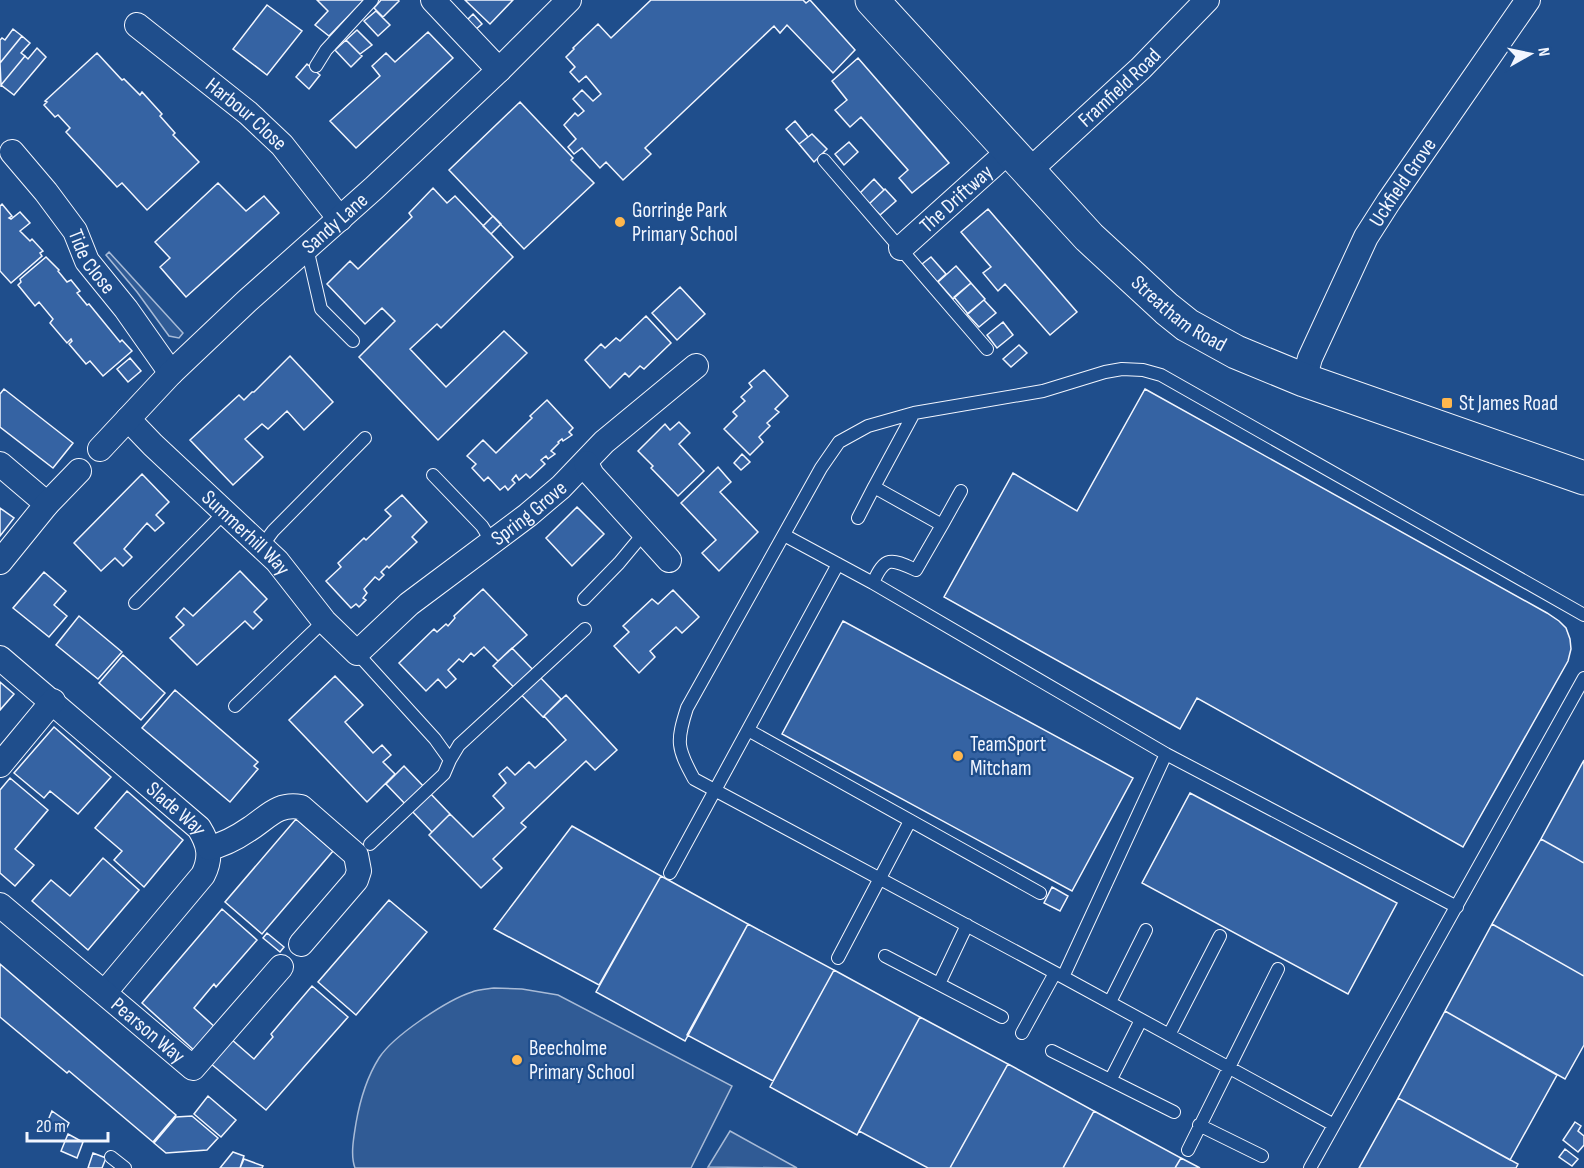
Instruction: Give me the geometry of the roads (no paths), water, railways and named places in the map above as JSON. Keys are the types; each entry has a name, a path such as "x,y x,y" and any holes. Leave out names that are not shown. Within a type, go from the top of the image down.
{"main road":[{"name":"Streatham Road","path":"872,0 1089,237 1179,319 1236,352 1304,380 1583,474"}],"street":[{"path":"433,0 499,70"},
{"name":"Sandy Lane","path":"100,449 171,373 499,70 569,0"},
{"name":"Framfield Road","path":"1019,160 1141,68 1207,0"},
{"name":"Uckfield Grove","path":"1304,380 1311,358 1366,237 1528,0"},
{"name":"Harbour Close","path":"137,25 248,113 282,145 340,219"},
{"name":"Tide Close","path":"12,152 75,231 87,261 126,309 171,373"},
{"name":"The Driftway","path":"901,248 1019,160"},
{"name":"Spring Grove","path":"357,653 409,604 553,494 604,442 696,366"},
{"name":"Summerhill Way","path":"128,419 153,446 262,546 290,576 324,621 357,653"},
{"path":"585,463 592,475 669,560"},
{"path":"0,464 47,504"},
{"path":"0,562 47,504 79,471"},
{"name":"Slade Way","path":"0,658 199,828 209,848 209,858 203,875 105,992"},
{"path":"0,765 53,701"},
{"path":"209,848 221,845 252,828 280,807 290,805 301,807 356,855 359,871 356,880 301,944"},
{"name":"Pearson Way","path":"0,905 193,1068 281,967"}],"lane":[{"path":"316,66 326,50 372,0"},
{"path":"824,160 987,349"},
{"path":"307,249 321,309 353,341"},
{"path":"1334,1125 694,779 681,755 679,733 687,708 821,468 839,442 868,426 914,413 1043,391 1122,369 1143,370 1161,375 1584,615"},
{"path":"858,518 914,413"},
{"path":"262,546 273,531 365,438"},
{"path":"434,475 482,526 492,542"},
{"path":"874,487 942,525"},
{"path":"873,582 882,565 886,563 898,562 916,570 961,491"},
{"path":"135,603 224,513"},
{"path":"584,599 644,533"},
{"path":"784,535 873,582 1166,754 1457,907"},
{"path":"670,873 838,564"},
{"path":"235,706 324,621"},
{"path":"370,844 444,774 459,745 585,629"},
{"path":"357,653 435,739 450,760"},
{"path":"1311,1168 1584,678"},
{"path":"748,730 1040,893"},
{"path":"1022,1033 1059,975 1166,754"},
{"path":"838,958 910,821"},
{"path":"939,984 967,926"},
{"path":"1110,1002 1146,930"},
{"path":"1169,1035 1220,936"},
{"path":"885,956 1002,1017"},
{"path":"1188,1150 1278,969"},
{"path":"1111,1079 1141,1020"},
{"path":"1052,1051 1174,1112"},
{"path":"1199,1125 1262,1156"},
{"path":"111,1156 125,1168"}],"place":[{"name":"Gorringe Park Primary School","path":"620,222"},
{"name":"St James Road","path":"1447,403"},
{"name":"TeamSport Mitcham","path":"958,756"},
{"name":"Beecholme Primary School","path":"517,1060"}]}
